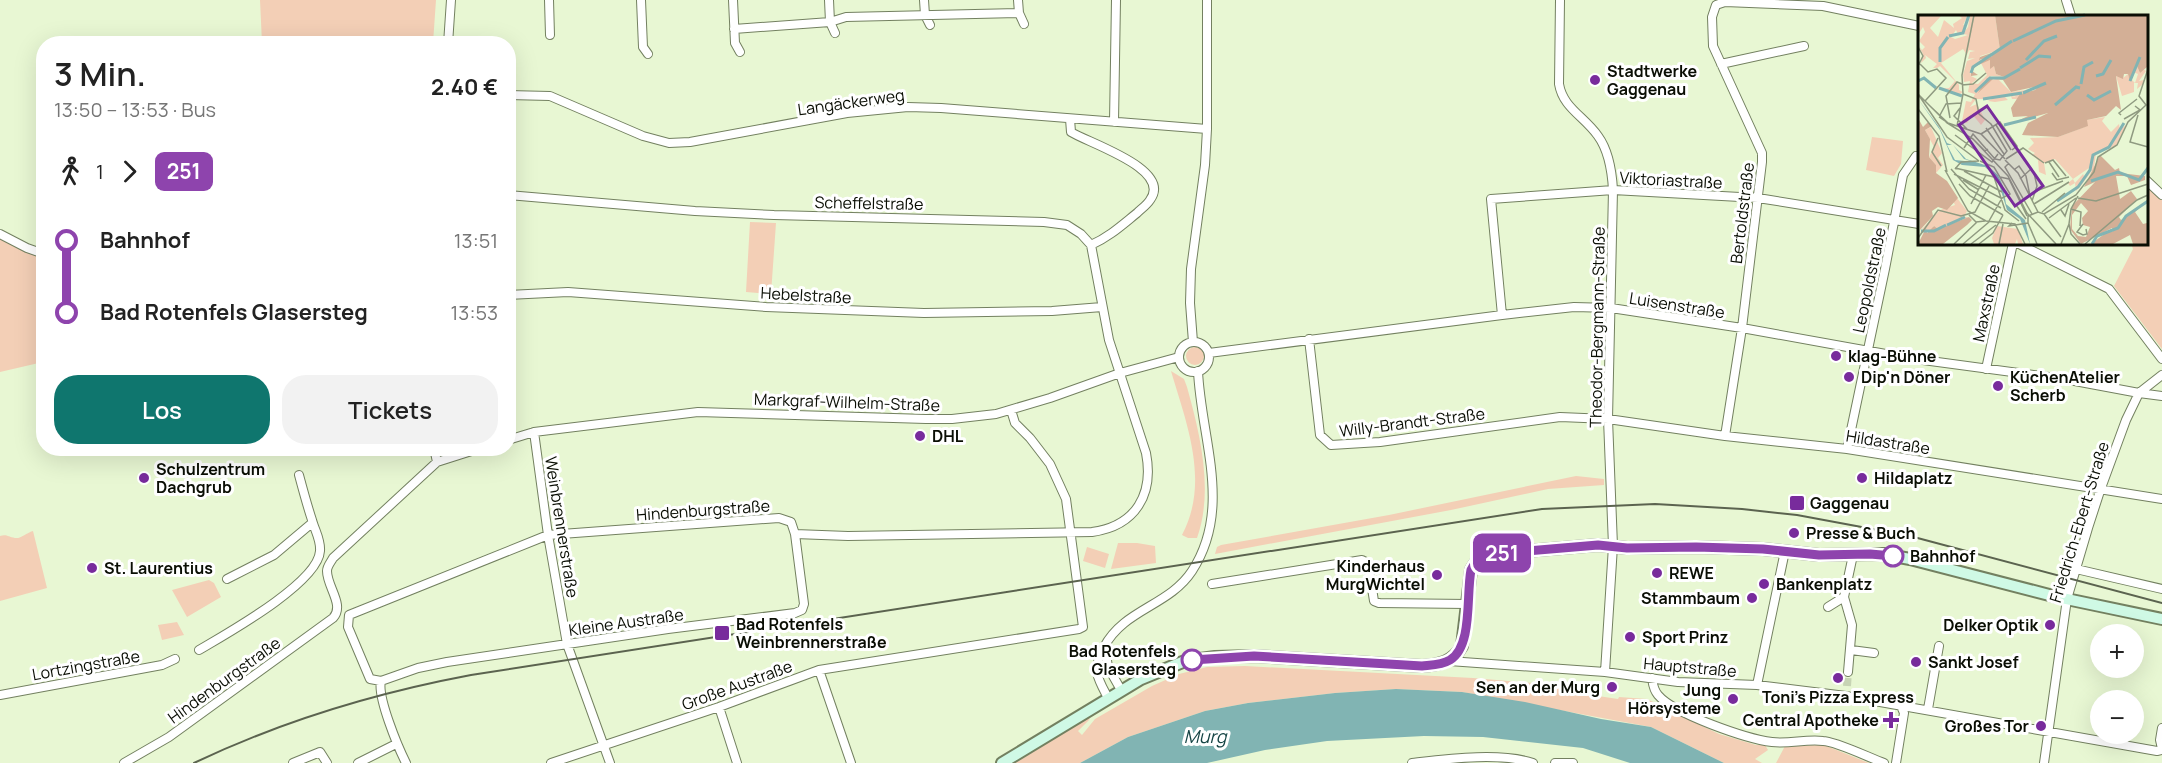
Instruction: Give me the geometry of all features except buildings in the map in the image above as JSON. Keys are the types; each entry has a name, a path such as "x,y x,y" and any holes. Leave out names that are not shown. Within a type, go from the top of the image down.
{"street":[{"path":"449,36 451,0"},
{"path":"549,0 550,35"},
{"path":"641,0 643,47 648,54"},
{"path":"733,0 735,43 740,52"},
{"path":"829,0 830,21 835,33"},
{"path":"924,0 925,15 930,25"},
{"path":"1018,0 1019,13 1024,24"},
{"path":"1114,123 1116,0"},
{"path":"1193,342 1190,303 1191,269 1205,165 1207,129 1207,0"},
{"name":"Theodor-Bergmann-Straße","path":"1560,0 1559,84 1561,96 1599,138 1611,169 1613,190 1608,419 1613,546 1605,672"},
{"path":"2066,0 2071,15"},
{"path":"1738,1 1823,6 1918,26"},
{"name":"Bertoldstraße","path":"1725,436 1742,328 1762,153 1711,37 1712,12 1716,4 1738,1"},
{"path":"734,29 830,21 846,16 1019,13"},
{"path":"1721,64 1804,46"},
{"name":"Langäckerweg","path":"516,95 550,96 643,136 669,142 690,141 847,113 908,107 1207,129"},
{"path":"795,534 859,536 1098,531 1116,524 1134,511 1143,500 1150,471 1102,307 1091,244 1113,233 1144,207 1152,199 1154,188 1151,179 1138,165 1071,132 1070,119"},
{"name":"Leopoldstraße","path":"1847,449 1903,175 1916,156"},
{"path":"2147,182 2162,195"},
{"name":"Viktoriastraße","path":"1502,315 1491,199 1613,190 1758,198 1918,224"},
{"name":"Scheffelstraße","path":"516,196 695,211 774,215 1044,222 1067,225 1091,244"},
{"path":"0,234 36,251"},
{"name":"Maxstraße","path":"1986,369 2015,244"},
{"path":"2017,244 2109,289 2162,360"},
{"name":"Hebelstraße","path":"516,294 568,292 766,307 924,314 1102,307"},
{"name":"Luisenstraße","path":"1209,353 1502,315 1574,307 1611,308 1742,328 1867,351 2064,378 2162,396"},
{"name":"Willy-Brandt-Straße","path":"1309,339 1320,435 1331,446 1380,442 1560,417 1608,419"},
{"path":"1193,342 1203,345 1209,353 1207,364 1198,371 1185,369 1179,357 1183,346 1193,342"},
{"name":"Markgraf-Wilhelm-Straße","path":"516,438 534,432 698,412 952,419 996,414 1120,373 1179,357"},
{"path":"1108,698 1097,671 1097,663 1105,645 1116,629 1126,620 1164,598 1181,584 1200,557 1208,535 1212,518 1214,483 1198,371"},
{"name":"Friedrich-Ebert-Straße","path":"2044,763 2067,599 2076,569 2101,488 2126,420 2139,393 2162,375"},
{"path":"1011,410 1015,423 1050,464 1066,499 1070,532"},
{"name":"Hildastraße","path":"1608,419 1725,436 1847,449 2162,499"},
{"name":"Weinbrennerstraße","path":"534,432 548,535 567,644 610,763"},
{"path":"436,456 437,462 456,456"},
{"name":"Hindenburgstraße","path":"124,763 169,737 337,614 327,573 329,564 437,462"},
{"path":"199,650 262,611 297,585 315,565 320,554 320,542 312,523 299,475"},
{"name":"Hindenburgstraße","path":"381,681 370,679 348,627 349,615 548,535 779,518 791,522 795,534"},
{"path":"227,579 273,555 312,523"},
{"name":"Große Austraße","path":"551,763 719,707 819,670 1079,629 1083,627 1083,622 1070,532"},
{"name":"Kleine Austraße","path":"381,681 418,668 447,662 802,610 804,604 795,534"},
{"path":"1002,763 1121,690 1160,669 1185,661 1254,656 1422,666 1449,661 1458,654 1462,646 1471,570 1481,557 1491,554 1598,545 1785,551 1819,555 1883,554 2067,599 2162,619"},
{"path":"1757,685 1785,551"},
{"path":"1848,672 1852,625 1844,597 1853,555"},
{"path":"1212,584 1362,560 1368,563 1371,593 1374,601 1378,603 1468,604"},
{"path":"2076,569 2162,589"},
{"path":"1828,606 1844,597"},
{"path":"1105,645 1108,667 1121,690"},
{"path":"1928,709 1938,646"},
{"path":"1851,650 1874,653"},
{"name":"Lortzingstraße","path":"0,695 162,665 175,659"},
{"name":"Hauptstraße","path":"1449,661 1605,672 1678,682 1757,685 1846,696 2049,730 2157,751 2162,749"},
{"path":"819,670 851,763"},
{"path":"1652,678 1653,688 1659,697 1678,709 1714,725 1772,742 1802,743 1824,740 1884,763"},
{"path":"381,681 382,694 396,744 406,763"},
{"path":"1846,696 1847,686"},
{"path":"1896,763 1904,713 1901,706"},
{"path":"719,707 737,763"},
{"path":"2162,728 2160,740 2162,749"},
{"path":"358,763 396,744"},
{"path":"293,763 320,752 327,763"},
{"path":"1412,763 1505,758 1533,763"},
{"path":"1555,763 1573,763"}],"shaded area":[{"path":"260,0 436,0 433,36 262,36"},
{"path":"1872,137 1903,141 1901,164 1894,176 1866,170"},
{"path":"2147,189 2162,198 2162,349 2114,286 2133,249 2131,244 2147,244"},
{"path":"750,222 776,223 771,294 746,292"},
{"path":"0,237 36,256 36,364 0,372"},
{"path":"1191,347 1199,347 1204,352 1202,363 1191,365 1186,360 1186,352"},
{"path":"1171,371 1184,379 1187,387 1203,462 1204,501 1197,538 1182,535 1190,515 1195,474 1189,433"},
{"path":"1576,476 1604,479 1604,485 1548,489 1451,510 1215,554 1217,547 1221,545 1389,515"},
{"path":"33,531 47,588 0,601 0,536 17,538"},
{"path":"1118,543 1155,546 1156,563 1111,569"},
{"path":"1087,547 1109,554 1105,568 1083,561"},
{"path":"209,580 214,583 221,597 187,617 172,590"},
{"path":"177,622 184,635 162,640 158,625"},
{"path":"1245,666 1473,678 1591,688 1591,694 1598,694 1598,696 1647,699 1719,734 1756,745 1765,745 1768,750 1755,759 1762,763 1724,763 1651,727 1462,692 1396,689 1248,703 1205,711 1128,737 1080,763 1015,763 1090,717 1078,731 1082,735 1095,719 1152,686 1179,674 1207,667"},
{"path":"1824,745 1869,763 1776,763 1785,746"}],"water":[{"name":"Murg","path":"1396,689 1462,692 1651,727 1724,763 1630,763 1583,748 1483,737 1424,736 1327,741 1265,750 1207,763 1080,763 1128,737 1205,711 1248,703"}],"tunnel":[{"path":"1847,686 1848,672"}],"railway":[{"path":"194,763 295,721 400,690 471,675 1542,509 1655,504 1797,515 1910,536 2162,603"}],"bus line":[{"name":"251","path":"1192,660 1254,656 1422,666 1449,661 1458,654 1462,646 1471,570 1481,557 1491,554 1598,545 1627,548 1763,549 1819,555 1883,554 1893,556"}],"place":[{"name":"Stadtwerke Gaggenau","path":"1595,80"},
{"name":"klag-Bühne","path":"1836,356"},
{"name":"Dip'n Döner","path":"1849,377"},
{"name":"KüchenAtelier Scherb","path":"1998,386"},
{"name":"DHL","path":"920,436"},
{"name":"Schulzentrum Dachgrub","path":"144,478"},
{"name":"Hildaplatz","path":"1862,478"},
{"name":"Gaggenau","path":"1797,503"},
{"name":"Presse & Buch","path":"1794,533"},
{"name":"Bahnhof","path":"1893,556"},
{"name":"St. Laurentius","path":"92,568"},
{"name":"REWE","path":"1657,573"},
{"name":"Kinderhaus MurgWichtel","path":"1437,575"},
{"name":"Bankenplatz","path":"1764,584"},
{"name":"Stammbaum","path":"1752,598"},
{"name":"Delker Optik","path":"2050,625"},
{"name":"Bad Rotenfels Weinbrennerstraße","path":"722,633"},
{"name":"Sport Prinz","path":"1630,637"},
{"name":"Bad Rotenfels Glasersteg","path":"1192,660"},
{"name":"Sankt Josef","path":"1916,662"},
{"name":"Toni's Pizza Express","path":"1838,678"},
{"name":"Sen an der Murg","path":"1612,687"},
{"name":"Jung Hörsysteme","path":"1733,699"},
{"name":"Central Apotheke","path":"1891,720"},
{"name":"Großes Tor","path":"2041,726"}]}
